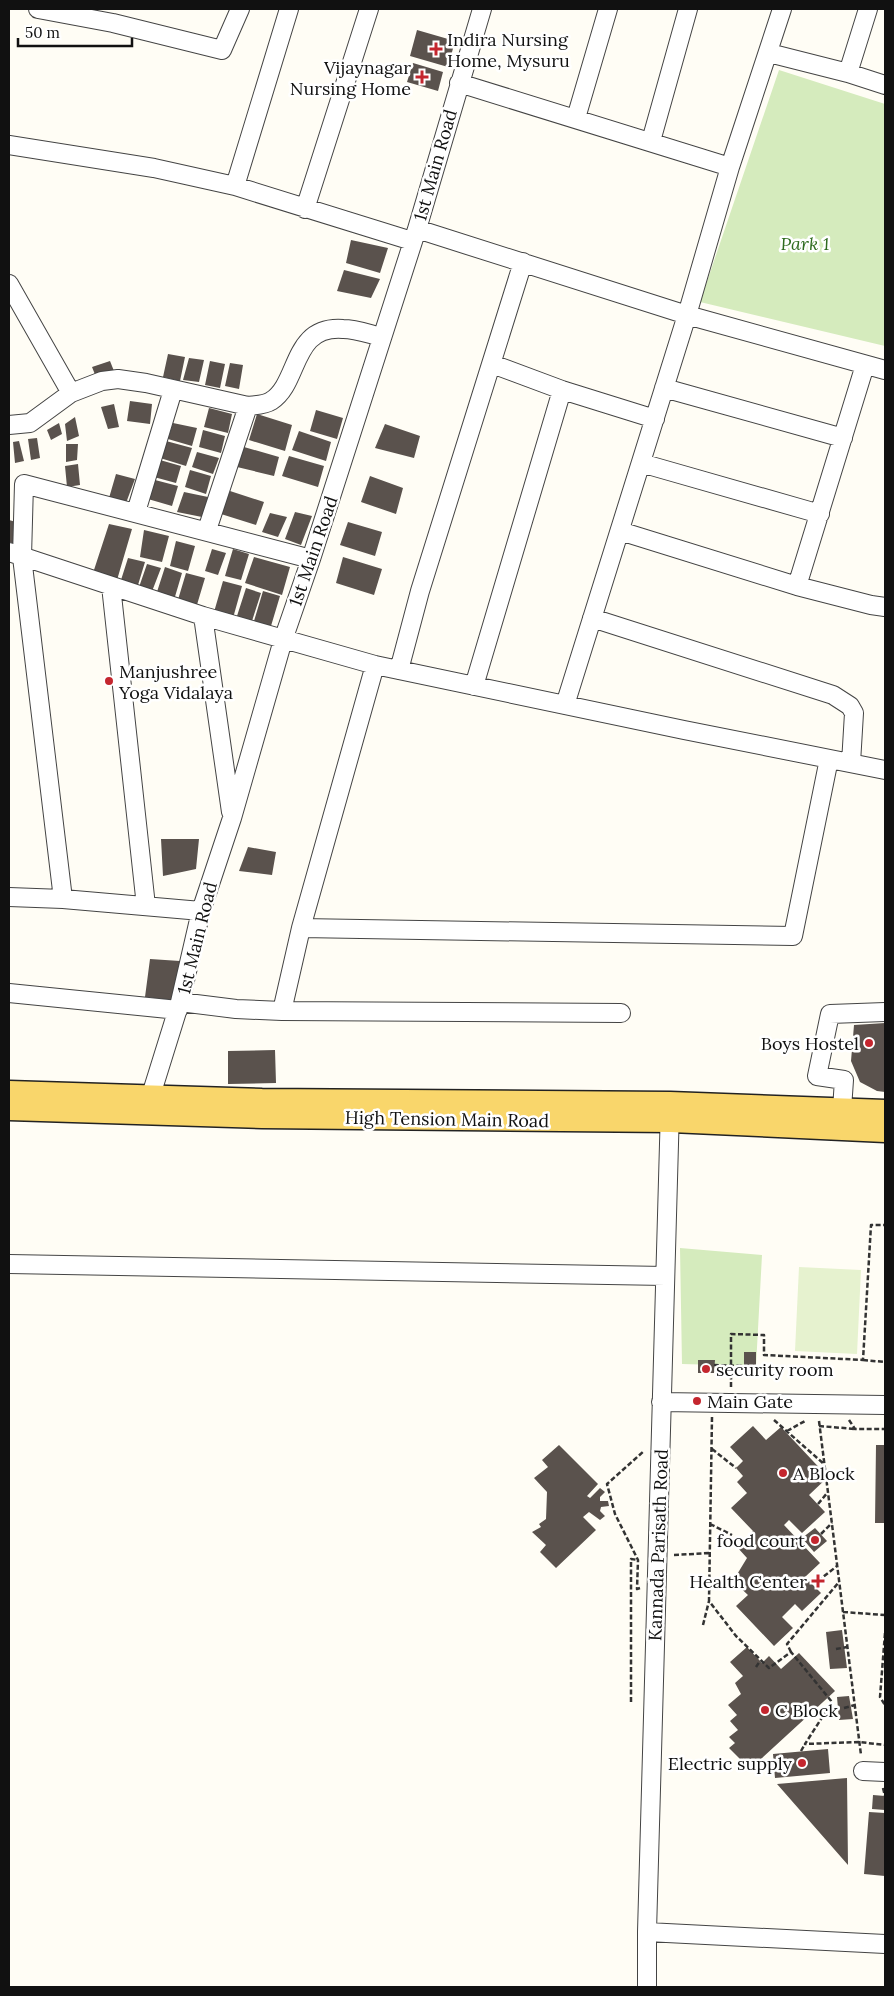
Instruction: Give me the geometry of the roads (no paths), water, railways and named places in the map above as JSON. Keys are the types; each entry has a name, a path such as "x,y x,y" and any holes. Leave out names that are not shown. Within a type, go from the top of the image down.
{"main road":[{"path":"9,1092 148,1103"},
{"name":"High Tension Main Road","path":"9,1109 148,1103 262,1117 670,1112 885,1131"},
{"path":"670,1112 842,1108 885,1110"}],"street":[{"path":"38,9 113,23 222,50 240,9"},
{"path":"235,186 289,9"},
{"path":"305,209 369,9"},
{"name":"1st Main Road","path":"148,1103 179,1006 201,911 232,818 283,640 382,337 482,9"},
{"path":"576,118 608,9"},
{"path":"651,142 688,9"},
{"path":"565,705 687,315 730,166 782,9"},
{"path":"848,73 868,9"},
{"path":"769,53 848,73 885,85"},
{"path":"459,83 730,166"},
{"path":"9,145 154,168 235,186 305,209 523,262 687,315 885,370"},
{"path":"399,670 420,591 523,262"},
{"path":"9,284 71,393"},
{"path":"9,425 30,423 71,393 102,381 118,379 248,406 270,402 279,394 303,347 313,337 328,330 343,328 382,337"},
{"path":"492,364 562,390 654,419"},
{"path":"797,586 865,366"},
{"path":"664,388 843,438"},
{"path":"136,512 172,390"},
{"path":"474,686 562,390"},
{"path":"208,530 248,406"},
{"path":"641,463 820,514"},
{"path":"63,899 15,554 24,484 208,530 311,559"},
{"path":"620,531 797,586 871,606 885,607"},
{"path":"15,554 202,616 375,665 885,770"},
{"path":"111,586 146,906"},
{"path":"202,616 232,818"},
{"path":"592,618 833,695 850,706 854,713 851,763"},
{"path":"282,1011 301,928 375,665"},
{"path":"301,928 794,936 829,759"},
{"path":"9,897 63,899 201,911"},
{"path":"9,993 179,1006 282,1011 621,1013"},
{"path":"842,1108 844,1080 817,1076 830,1014 885,1012"},
{"name":"Kannada Parisath Road","path":"647,1987 670,1112"},
{"path":"9,1264 665,1276"},
{"path":"662,1402 715,1413 731,1403 817,1409 838,1405 885,1405"},
{"path":"863,1771 885,1772"},
{"path":"647,1932 885,1944"}],"place":[{"name":"Indira Nursing Home, Mysuru","path":"436,49"},
{"name":"Vijaynagar Nursing Home","path":"422,77"},
{"name":"Manjushree Yoga Vidalaya","path":"109,681"},
{"name":"Boys Hostel","path":"869,1043"},
{"name":"security room","path":"706,1369"},
{"name":"Main Gate","path":"697,1401"},
{"name":"A Block","path":"783,1473"},
{"name":"food court","path":"815,1540"},
{"name":"Health Center","path":"818,1581"},
{"name":"C Block","path":"765,1710"},
{"name":"Electric supply","path":"802,1763"}],"park label":[{"name":"Park 1","path":"805,243"}]}
